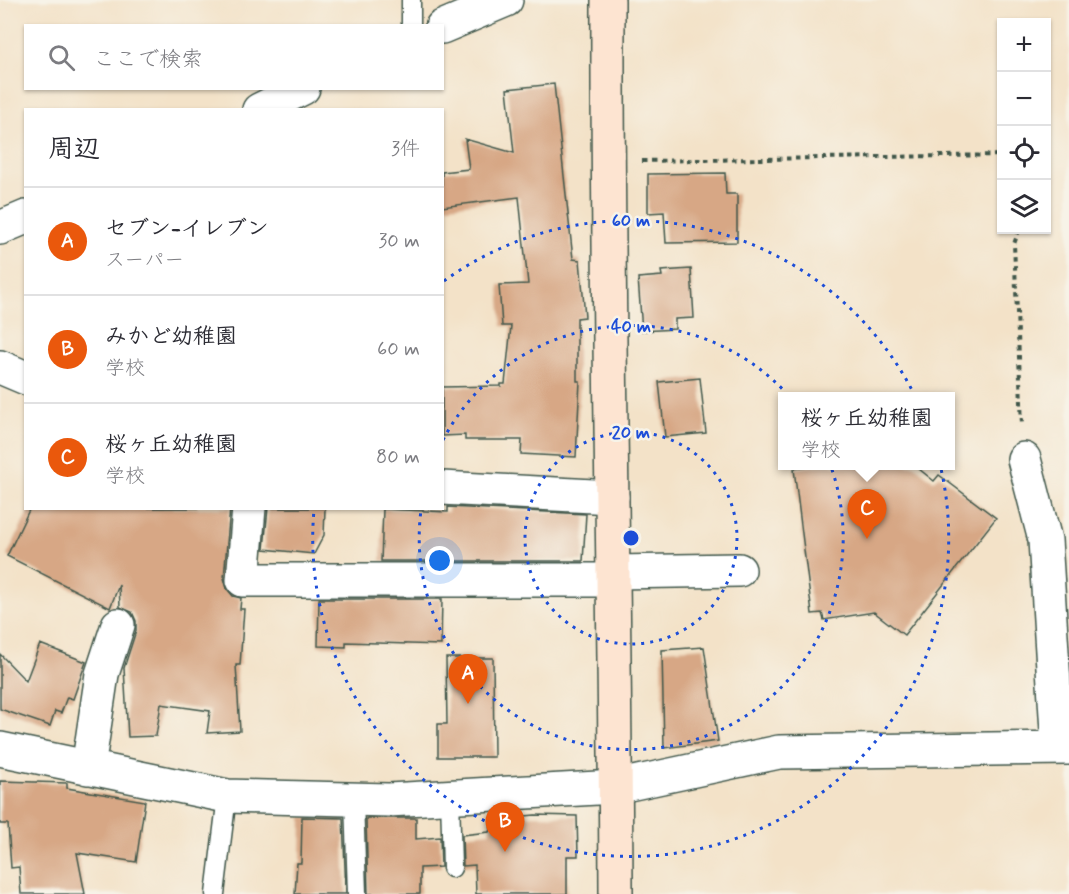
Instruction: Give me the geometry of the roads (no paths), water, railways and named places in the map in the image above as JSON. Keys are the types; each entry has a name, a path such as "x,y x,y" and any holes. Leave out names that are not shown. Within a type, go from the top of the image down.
{"street":[{"path":"444,26 506,0"},
{"path":"608,0 616,894"},
{"path":"263,108 299,90"},
{"path":"0,217 0,228 24,218"},
{"path":"0,367 24,377"},
{"path":"0,750 227,796 389,800 615,787 779,752 1064,747 1045,540 1024,459"},
{"path":"444,488 612,497"},
{"path":"249,510 243,580 614,576 739,570"},
{"path":"88,768 102,674 118,625"}],"lane":[{"path":"411,0 411,24"},
{"path":"215,894 227,796"},
{"path":"450,796 452,868"},
{"path":"354,799 357,894"}],"place":[{"name":"桜ヶ丘幼稚園","path":"867,539"},
{"name":"セブン-イレブン","path":"468,704"},
{"name":"みかど幼稚園","path":"505,852"}]}
